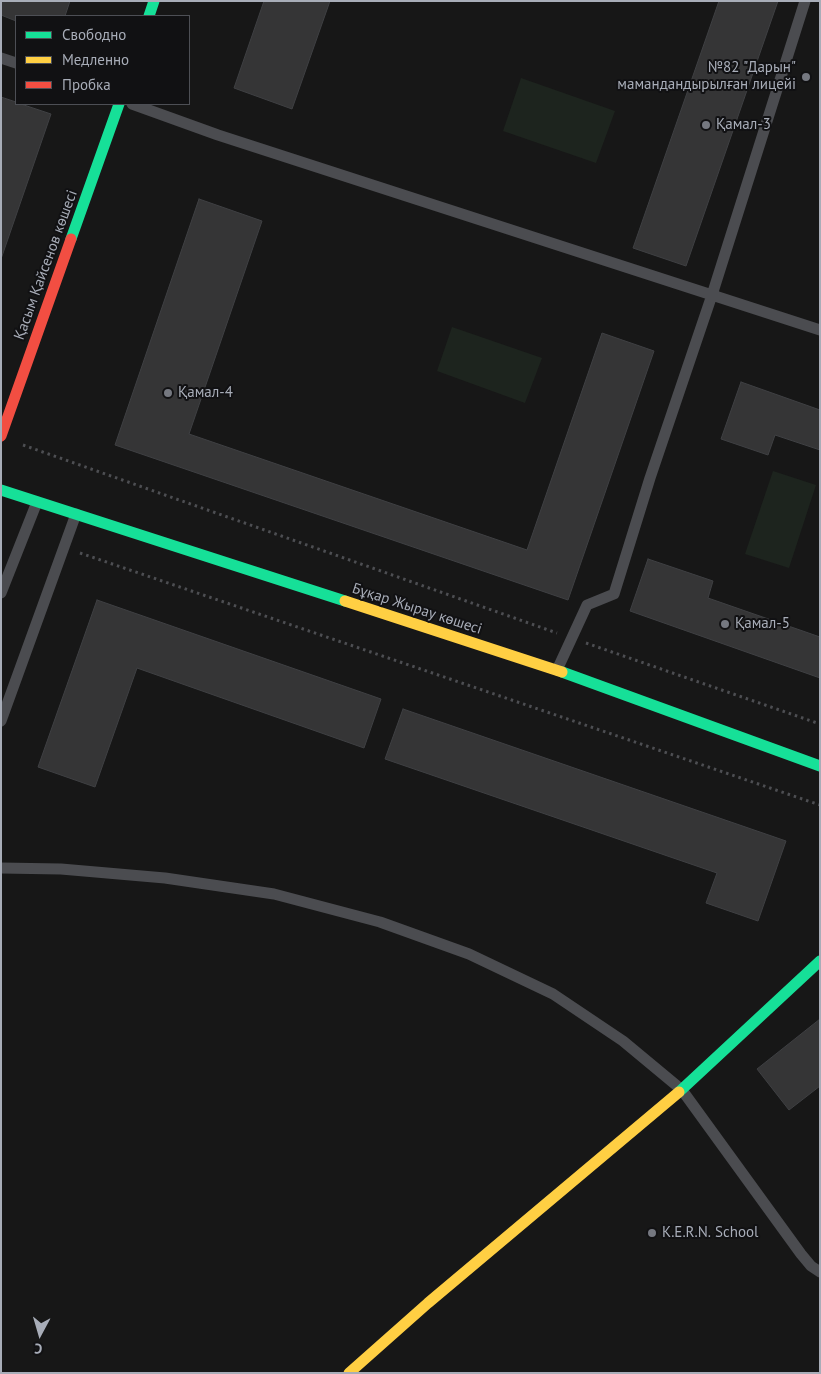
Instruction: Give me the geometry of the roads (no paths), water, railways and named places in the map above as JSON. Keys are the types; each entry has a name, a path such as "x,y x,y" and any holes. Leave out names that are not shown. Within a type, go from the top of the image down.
{"street":[{"path":"149,15 154,1"},
{"name":"Қасым Қайсенов көшесі","path":"1,436 119,105"},
{"name":"Бұқар Жырау көшесі","path":"2,493 76,514 557,670 820,766"},
{"path":"350,1373 428,1303 682,1090 820,961"}],"lane":[{"path":"557,670 587,604 614,594 650,478 712,295 805,1"},
{"path":"1,58 15,63"},
{"path":"135,105 218,135 820,330"},
{"path":"1,593 37,502"},
{"path":"1,721 76,514"},
{"path":"1,868 61,869 165,878 274,894 380,922 469,954 553,994 624,1041 682,1090 801,1254 811,1266 820,1272"}],"place":[{"name":"№82 \"Дарын\" мамандандырылған лицейі","path":"806,77"},
{"name":"Қамал-3","path":"706,125"},
{"name":"Қамал-4","path":"168,393"},
{"name":"Қамал-5","path":"725,624"},
{"name":"K.E.R.N. School","path":"652,1233"}]}
